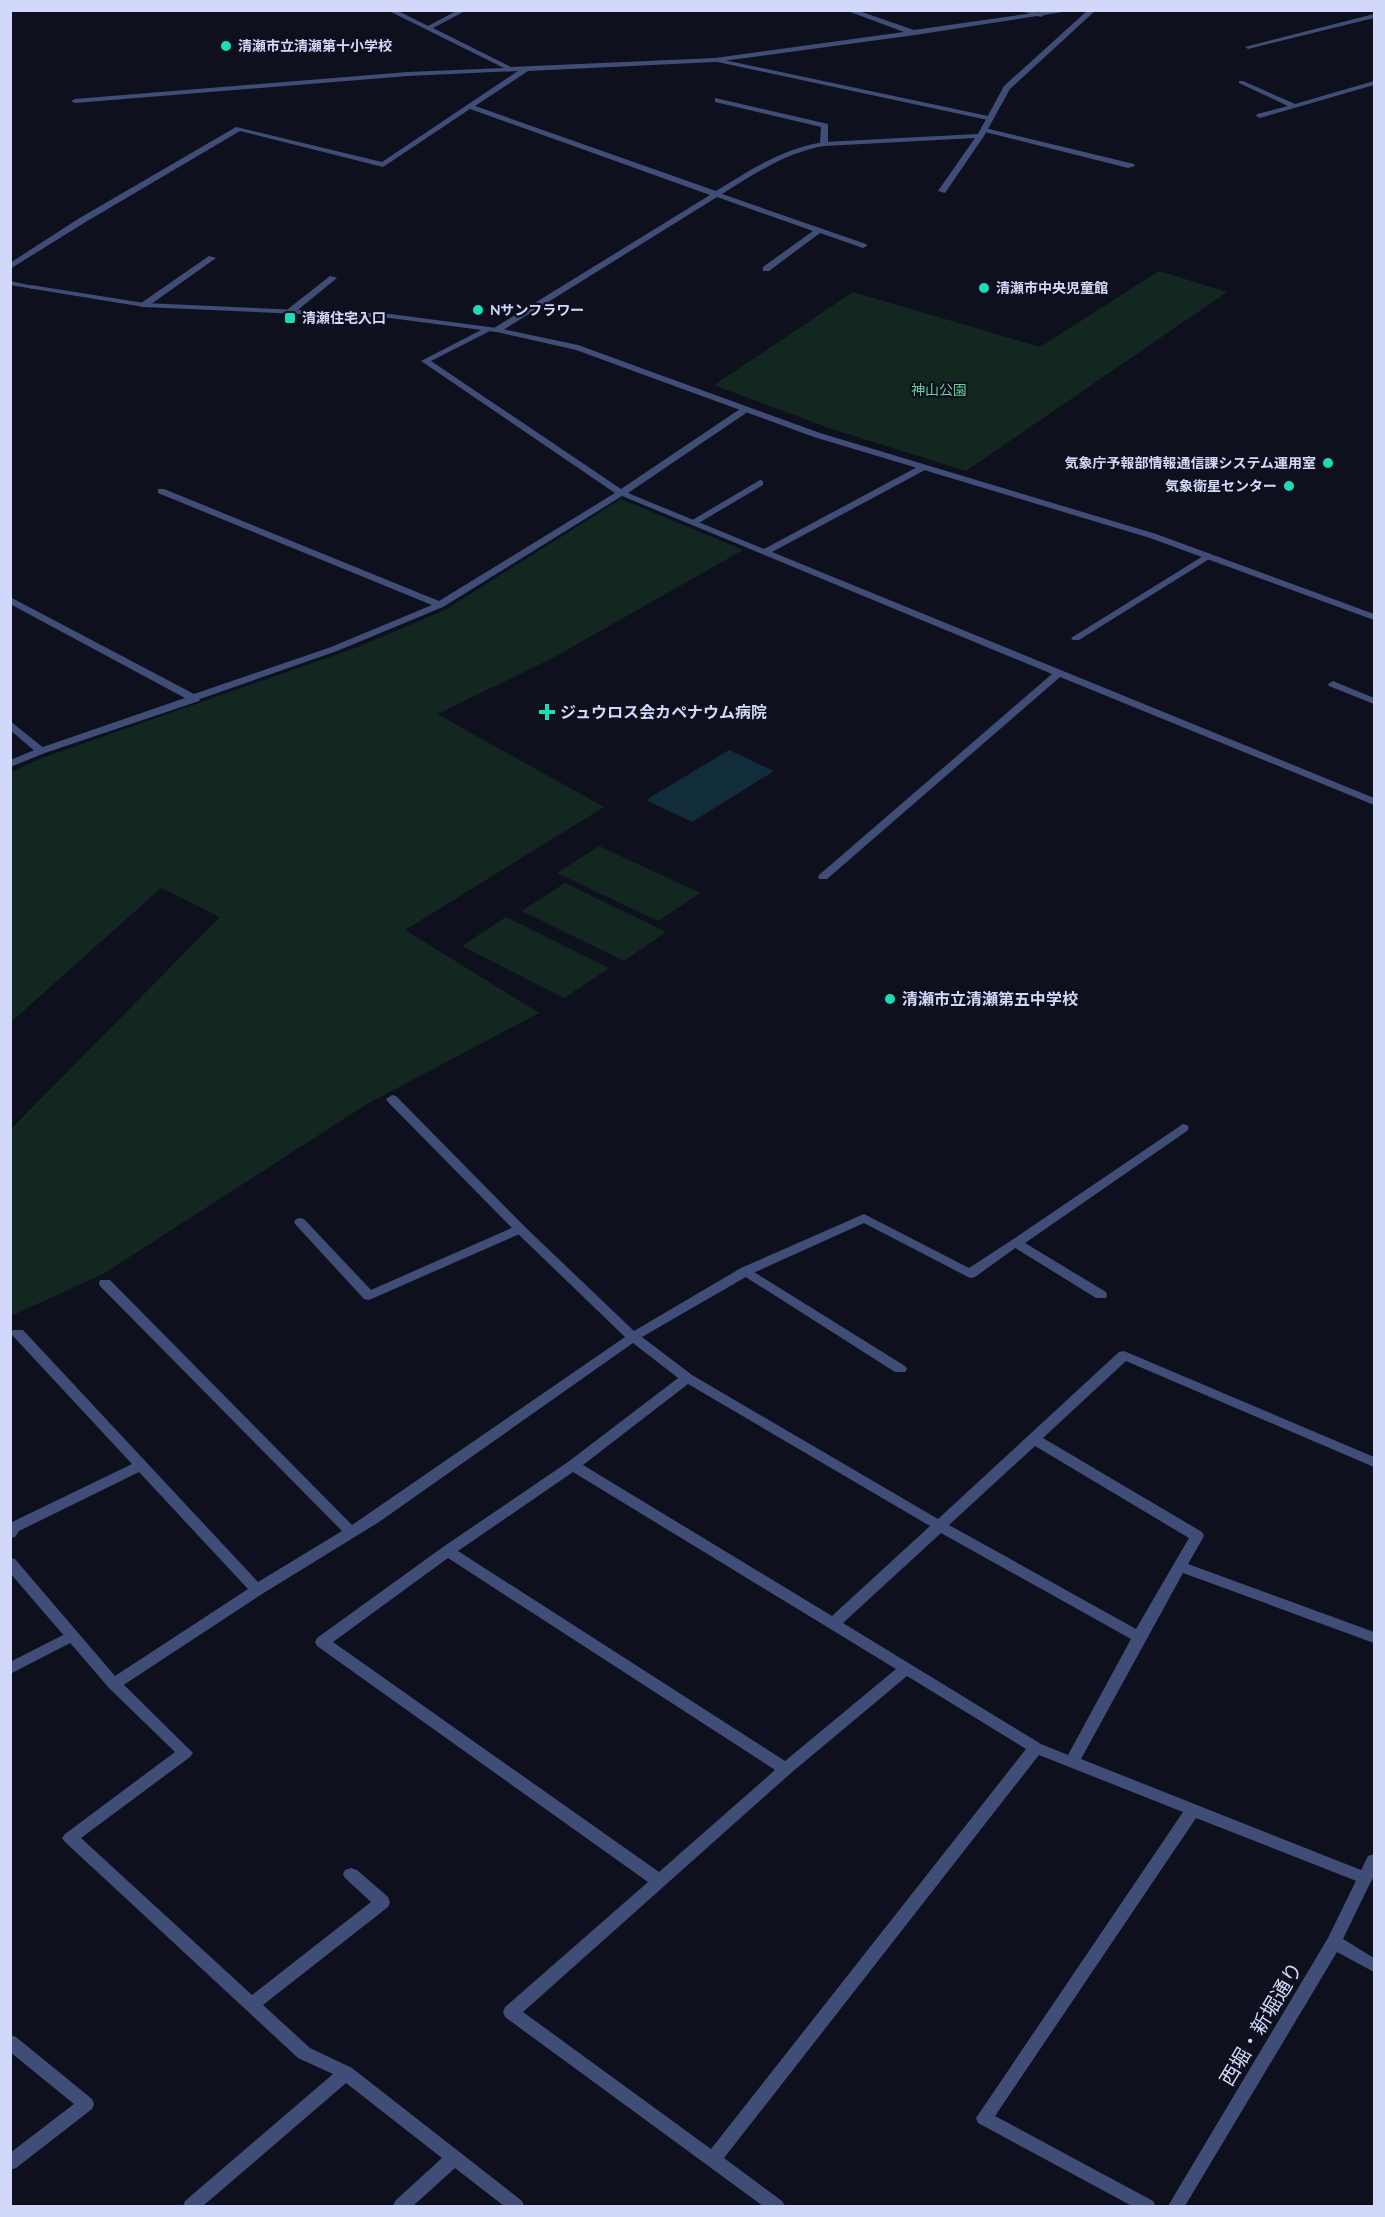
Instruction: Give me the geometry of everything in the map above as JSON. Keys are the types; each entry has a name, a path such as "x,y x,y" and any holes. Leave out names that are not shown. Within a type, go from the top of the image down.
{"street":[{"path":"390,10 510,68"},
{"path":"428,28 464,10"},
{"path":"848,10 917,34"},
{"path":"1020,10 1041,15"},
{"path":"75,101 408,74 715,60 917,34 1073,10"},
{"path":"942,191 982,132 1006,88 1093,10"},
{"path":"1248,47 1374,16"},
{"path":"715,60 988,118"},
{"path":"10,267 81,221 239,129 383,165 528,68"},
{"path":"1241,82 1295,106"},
{"path":"1260,116 1374,83"},
{"path":"718,100 825,126 824,144"},
{"path":"470,107 863,246"},
{"path":"497,330 762,166 806,147 982,132 1131,166"},
{"path":"766,269 820,230"},
{"path":"144,305 212,258"},
{"path":"291,311 333,278"},
{"path":"10,283 144,305 390,316 497,330 578,348 746,409 922,468 1153,536 1374,617"},
{"path":"487,329 425,361 621,493 1374,801"},
{"path":"10,764 41,751 334,649 440,605 621,493 746,409"},
{"path":"765,552 922,468"},
{"path":"694,522 760,483"},
{"path":"161,491 440,605"},
{"path":"1076,638 1208,556"},
{"path":"10,600 195,699"},
{"path":"824,877 1060,672"},
{"path":"1333,684 1374,701"},
{"path":"10,724 41,751"},
{"path":"392,1099 520,1229 633,1337 687,1378 940,1526 1139,1637"},
{"path":"114,1684 257,1590 351,1532 633,1337 746,1271 864,1218 970,1274 1183,1128"},
{"path":"300,1222 369,1296 520,1229"},
{"path":"1016,1243 1101,1295"},
{"path":"746,1271 900,1369"},
{"path":"105,1283 351,1532"},
{"path":"18,1333 257,1590"},
{"path":"834,1623 1124,1355 1374,1462"},
{"path":"659,1881 322,1642 573,1465 687,1378"},
{"path":"1034,1439 1197,1536 1139,1637 1072,1762"},
{"path":"573,1465 1036,1748 1365,1878"},
{"path":"12,1528 140,1466"},
{"path":"448,1551 786,1769"},
{"path":"10,1563 114,1684 185,1753 70,1838 304,2053 346,2073 516,2206"},
{"path":"1180,1566 1374,1638"},
{"path":"10,1669 71,1636"},
{"path":"776,2206 511,2012 786,1769 907,1668"},
{"path":"712,2160 1036,1748"},
{"path":"1147,2206 984,2118 1193,1810"},
{"name":"西堀・新堀通り","path":"1176,2206 1334,1942 1374,1860"},
{"path":"252,2004 382,1902 351,1874"},
{"path":"1334,1942 1374,1966"},
{"path":"10,2042 86,2104 10,2163"},
{"path":"191,2206 346,2073"},
{"path":"401,2206 454,2158"}],"green space":[{"name":"神山公園","path":"1159,271 1227,292 966,471 829,428 714,385 853,292 1040,347"},
{"path":"621,499 743,550 549,660 437,714 604,807 405,930 539,1013 367,1104 103,1274 11,1316 11,1129 220,917 161,888 11,1022 11,772 42,758 358,647 445,610"},
{"path":"599,846 700,893 658,921 557,873"},
{"path":"565,883 666,932 624,961 522,911"},
{"path":"506,917 609,968 564,998 462,946"}],"water":[{"path":"729,750 774,771 692,822 646,800"}],"place":[{"name":"清瀬市立清瀬第十小学校","path":"226,46"},
{"name":"清瀬市中央児童館","path":"984,288"},
{"name":"Nサンフラワー","path":"478,310"},
{"name":"清瀬住宅入口","path":"290,318"},
{"name":"気象庁予報部情報通信課システム運用室","path":"1328,463"},
{"name":"気象衛星センター","path":"1289,486"},
{"name":"ジュウロス会カペナウム病院","path":"547,712"},
{"name":"清瀬市立清瀬第五中学校","path":"890,999"}]}
